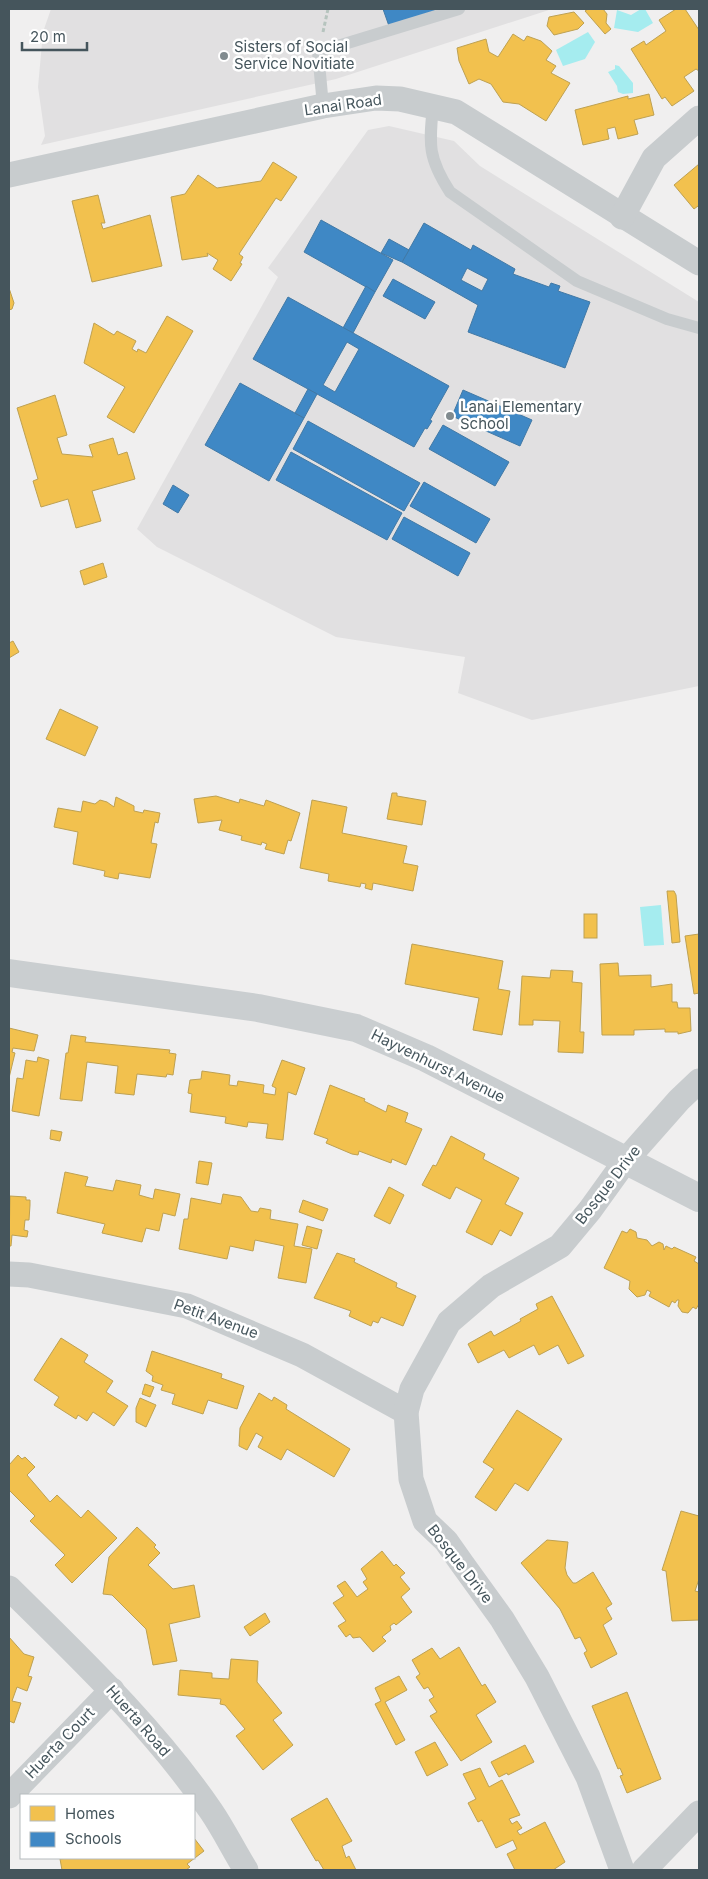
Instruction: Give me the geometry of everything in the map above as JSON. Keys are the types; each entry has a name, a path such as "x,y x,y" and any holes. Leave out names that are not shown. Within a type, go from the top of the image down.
{"main road":[{"name":"Hayvenhurst Avenue","path":"9,973 258,1008 356,1028 426,1058 699,1198"}],"street":[{"name":"Lanai Road","path":"9,175 323,106 376,98 400,99 456,112 622,217 699,263"},
{"path":"622,217 654,158 699,118"},
{"name":"Bosque Drive","path":"622,1870 588,1777 537,1677 502,1619 469,1572 446,1541 425,1521 411,1479 406,1412 412,1389 449,1322 492,1286 560,1246 590,1210 626,1160 679,1100 699,1081"},
{"name":"Petit Avenue","path":"9,1274 29,1275 187,1306 302,1355 406,1412"},
{"name":"Huerta Road","path":"9,1588 112,1690 171,1758 211,1811 246,1870"},
{"name":"Huerta Court","path":"9,1796 112,1690"},
{"path":"644,1870 699,1813"}],"lane":[{"path":"323,106 318,52 459,9"},
{"path":"433,106 430,138 432,157 438,173 450,192 577,281 667,319 699,328"}],"shaded area":[{"name":"Sisters of Social Service Novitiate","path":"51,9 552,9 336,79 41,145 45,136 38,87 43,32"},
{"name":"Lanai Elementary School","path":"389,126 454,141 480,166 699,302 699,686 532,720 458,693 465,657 336,637 157,547 137,529 278,277 268,268 368,130"}],"water":[{"path":"641,9 645,9 653,23 638,32 614,28 617,10 631,15"},
{"path":"588,32 595,42 585,59 563,66 556,50"},
{"path":"615,65 619,66 633,83 633,93 623,94 618,92 617,86 608,72 615,69"},
{"path":"661,905 664,945 644,946 640,907"}],"building: Homes":[{"path":"588,9 603,9 607,14 606,23 611,29 605,34 585,11"},
{"path":"676,9 685,9 699,30 699,71 696,69 684,77 694,91 672,106 665,97 662,99 631,49 644,41 646,45 666,31 659,20"},
{"path":"574,12 584,23 578,29 554,35 547,26 549,17"},
{"path":"513,34 524,41 527,36 541,41 552,51 546,60 556,66 551,73 570,83 546,121 519,104 503,102 491,84 479,79 469,84 459,61 457,48 486,39 489,52 498,57"},
{"path":"649,94 654,115 634,120 638,134 618,139 615,127 607,129 609,139 583,145 575,110 628,96 628,99"},
{"path":"273,162 297,177 281,201 276,198 239,254 243,257 240,263 242,264 231,281 213,269 218,260 207,253 208,256 182,260 171,197 185,194 198,175 217,188 261,181"},
{"path":"699,164 699,208 698,206 694,209 674,185"},
{"path":"98,195 105,223 101,223 103,229 150,215 162,266 92,282 72,201"},
{"path":"9,288 14,303 12,309 9,310"},
{"path":"167,316 193,331 134,433 107,417 125,387 84,363 94,323 114,335 117,331 136,341 132,349 137,352 138,349 146,353"},
{"path":"55,395 67,435 57,438 62,454 93,457 89,445 113,438 118,455 127,452 135,479 92,491 101,521 76,528 68,499 41,507 33,481 38,479 17,408"},
{"path":"103,563 107,577 84,585 80,571"},
{"path":"13,641 19,652 9,658 9,643"},
{"path":"60,709 98,727 85,756 46,739"},
{"path":"392,793 397,793 397,796 426,801 422,825 387,819"},
{"path":"216,796 239,803 240,799 264,806 266,800 300,813 291,841 288,840 284,854 265,849 267,844 262,842 261,845 241,840 242,836 219,830 222,820 198,823 194,799"},
{"path":"116,797 134,806 134,811 143,813 144,810 160,813 158,823 155,822 151,843 157,844 150,878 119,873 118,879 104,876 105,871 73,864 78,832 54,827 58,808 81,812 83,801 95,804 100,800 114,807"},
{"path":"312,800 347,807 342,833 407,846 403,863 418,866 413,891 373,883 372,890 365,888 366,884 361,883 360,887 328,881 329,874 300,868"},
{"path":"667,891 674,891 676,895 680,942 672,943"},
{"path":"584,914 597,914 597,938 584,938"},
{"path":"699,934 699,993 694,994 685,936"},
{"path":"412,944 503,961 498,989 510,991 502,1035 473,1030 479,998 405,984"},
{"path":"618,963 619,976 651,975 651,987 672,984 672,1002 677,1002 678,1008 690,1008 691,1031 678,1034 678,1032 665,1032 665,1029 634,1030 634,1035 602,1035 600,964"},
{"path":"551,970 573,971 572,982 582,983 580,1032 584,1032 583,1053 558,1052 560,1021 533,1020 533,1025 519,1025 522,976 550,978"},
{"path":"9,1028 38,1035 34,1051 13,1048 12,1052 15,1053 9,1078"},
{"path":"71,1035 86,1037 85,1042 170,1050 169,1053 176,1054 173,1075 167,1074 166,1077 137,1074 134,1095 115,1093 118,1066 87,1062 82,1101 60,1099 66,1053 68,1053"},
{"path":"38,1057 49,1060 39,1116 12,1111 17,1078 23,1079 26,1060 37,1062"},
{"path":"282,1060 305,1068 296,1095 288,1092 283,1140 266,1138 268,1124 248,1122 247,1127 225,1123 226,1117 190,1112 192,1094 188,1093 190,1080 201,1079 202,1071 230,1075 229,1085 237,1086 238,1081 264,1085 263,1093 275,1095 276,1088 272,1086"},
{"path":"330,1085 365,1099 364,1101 386,1112 388,1105 408,1113 405,1122 422,1129 406,1165 392,1159 391,1163 359,1151 358,1155 352,1154 326,1143 328,1139 314,1134"},
{"path":"51,1130 62,1132 60,1141 50,1139"},
{"path":"451,1136 485,1154 483,1159 519,1178 505,1204 523,1213 511,1236 500,1230 492,1245 466,1232 482,1200 456,1187 450,1199 422,1185 433,1165 436,1166"},
{"path":"199,1161 212,1163 208,1185 196,1183"},
{"path":"65,1172 88,1177 85,1186 113,1191 116,1180 141,1185 139,1195 153,1199 155,1189 180,1194 175,1216 163,1213 159,1231 146,1228 142,1242 102,1233 105,1224 57,1213"},
{"path":"389,1187 404,1195 390,1224 374,1216"},
{"path":"223,1194 241,1197 251,1211 258,1212 260,1208 271,1210 270,1219 298,1224 294,1246 312,1249 306,1283 278,1278 284,1246 255,1240 253,1251 230,1246 227,1259 179,1249 184,1219 188,1219 191,1198 221,1204"},
{"path":"10,1196 26,1197 26,1200 30,1200 30,1205 29,1220 25,1220 24,1230 28,1231 27,1237 12,1235 11,1246 9,1246"},
{"path":"303,1200 328,1209 323,1221 299,1212"},
{"path":"307,1226 322,1230 317,1249 302,1245"},
{"path":"630,1229 636,1232 637,1238 647,1240 652,1246 659,1242 663,1244 664,1250 666,1246 672,1249 674,1247 696,1257 694,1261 699,1264 699,1304 696,1309 693,1307 688,1313 682,1312 678,1306 679,1300 675,1303 672,1301 669,1307 649,1296 651,1292 647,1290 645,1295 637,1297 629,1289 630,1281 604,1268 622,1231 627,1233"},
{"path":"337,1253 355,1259 354,1262 397,1283 396,1287 416,1296 403,1326 381,1317 378,1323 373,1321 371,1326 349,1316 351,1311 314,1298"},
{"path":"552,1296 584,1356 568,1364 558,1345 539,1355 534,1345 509,1358 504,1350 478,1363 468,1344 491,1331 494,1336 521,1321 520,1319 538,1309 536,1304"},
{"path":"61,1338 88,1355 84,1362 113,1381 106,1392 128,1406 114,1426 93,1412 87,1421 78,1415 76,1419 54,1405 59,1397 34,1380"},
{"path":"152,1351 222,1374 221,1378 244,1386 237,1409 208,1400 203,1414 172,1404 175,1394 161,1390 163,1385 152,1381 153,1376 146,1371"},
{"path":"145,1384 154,1387 150,1397 142,1394"},
{"path":"259,1393 272,1401 274,1397 287,1405 286,1409 350,1449 334,1477 287,1449 281,1460 258,1447 263,1437 256,1433 247,1450 239,1446 240,1428"},
{"path":"140,1398 156,1405 146,1427 136,1422 136,1408"},
{"path":"517,1410 562,1439 528,1491 515,1483 496,1511 475,1497 494,1469 483,1462"},
{"path":"18,1455 22,1459 25,1457 35,1467 27,1475 50,1502 57,1495 81,1518 88,1510 117,1538 72,1583 55,1565 65,1555 30,1521 35,1516 9,1490 9,1465"},
{"path":"681,1511 699,1516 699,1579 695,1591 699,1592 699,1620 672,1621 666,1571 662,1570"},
{"path":"137,1527 156,1545 154,1547 160,1553 148,1565 173,1589 194,1585 200,1617 169,1624 177,1661 153,1665 146,1629 112,1595 103,1594 109,1557"},
{"path":"547,1540 568,1542 565,1568 567,1575 573,1583 576,1583 593,1572 612,1604 606,1608 612,1619 603,1625 617,1654 591,1668 584,1653 587,1651 580,1637 575,1639 560,1609 521,1563"},
{"path":"382,1551 394,1566 396,1564 405,1573 400,1577 410,1589 401,1597 412,1612 396,1625 394,1623 390,1626 391,1630 382,1637 386,1641 373,1652 360,1637 353,1638 350,1634 346,1637 338,1626 346,1621 333,1603 344,1596 337,1586 345,1581 357,1597 368,1589 363,1582 367,1579 361,1569"},
{"path":"265,1613 270,1622 250,1636 244,1627"},
{"path":"9,1637 24,1654 34,1657 28,1676 32,1677 27,1691 17,1687 12,1701 21,1703 14,1723 9,1721"},
{"path":"459,1647 482,1686 485,1684 496,1702 476,1715 492,1742 461,1761 430,1716 437,1712 429,1700 434,1697 428,1687 424,1689 416,1677 420,1674 412,1660 432,1648 440,1659"},
{"path":"231,1659 258,1661 257,1682 282,1713 273,1720 293,1745 263,1770 236,1736 245,1729 225,1705 220,1704 221,1699 178,1695 180,1670 212,1673 212,1678 229,1679"},
{"path":"399,1676 407,1690 385,1702 405,1740 396,1745 375,1704 381,1701 375,1688"},
{"path":"627,1692 661,1779 627,1793 620,1776 623,1775 620,1768 618,1769 592,1706"},
{"path":"435,1742 448,1765 427,1776 415,1752"},
{"path":"525,1745 534,1762 508,1775 507,1773 499,1777 491,1762"},
{"path":"480,1768 489,1787 502,1780 520,1815 509,1819 512,1824 517,1821 522,1828 517,1831 520,1835 545,1822 565,1862 553,1870 515,1870 507,1854 517,1849 513,1840 496,1848 482,1820 478,1822 468,1803 476,1799 463,1774"},
{"path":"327,1798 352,1841 342,1846 346,1858 349,1856 356,1870 324,1870 318,1860 316,1861 291,1819"},
{"path":"195,1839 204,1851 195,1858"},
{"path":"60,1859 194,1859 187,1864 190,1867 186,1870 62,1870"}],"building: Schools":[{"path":"383,9 440,9 389,26"},
{"path":"321,220 393,260 375,292 304,252"},
{"path":"424,223 471,250 473,245 515,269 513,274 549,287 551,283 560,286 558,291 590,302 565,368 468,332 478,305 402,262","holes":["467,268 488,279 482,291 461,280"]},
{"path":"389,239 409,250 402,262 381,253"},
{"path":"393,279 435,302 425,319 383,296"},
{"path":"366,286 375,292 353,333 343,328"},
{"path":"288,297 449,386 430,420 432,421 427,429 425,428 414,447 253,359","holes":["347,342 359,349 335,392 323,385"]},
{"path":"240,383 304,418 269,481 205,445"},
{"path":"308,389 317,394 304,418 295,413"},
{"path":"463,390 532,420 520,446 452,416"},
{"path":"308,421 420,483 404,511 293,449"},
{"path":"443,425 509,462 495,486 429,449"},
{"path":"291,452 402,513 387,540 276,480"},
{"path":"424,482 490,519 476,543 410,506"},
{"path":"173,485 189,495 178,513 163,504"},
{"path":"404,517 470,553 458,576 392,539"}],"place":[{"name":"Sisters of Social Service Novitiate","path":"224,56"},
{"name":"Lanai Elementary School","path":"450,416"}]}
